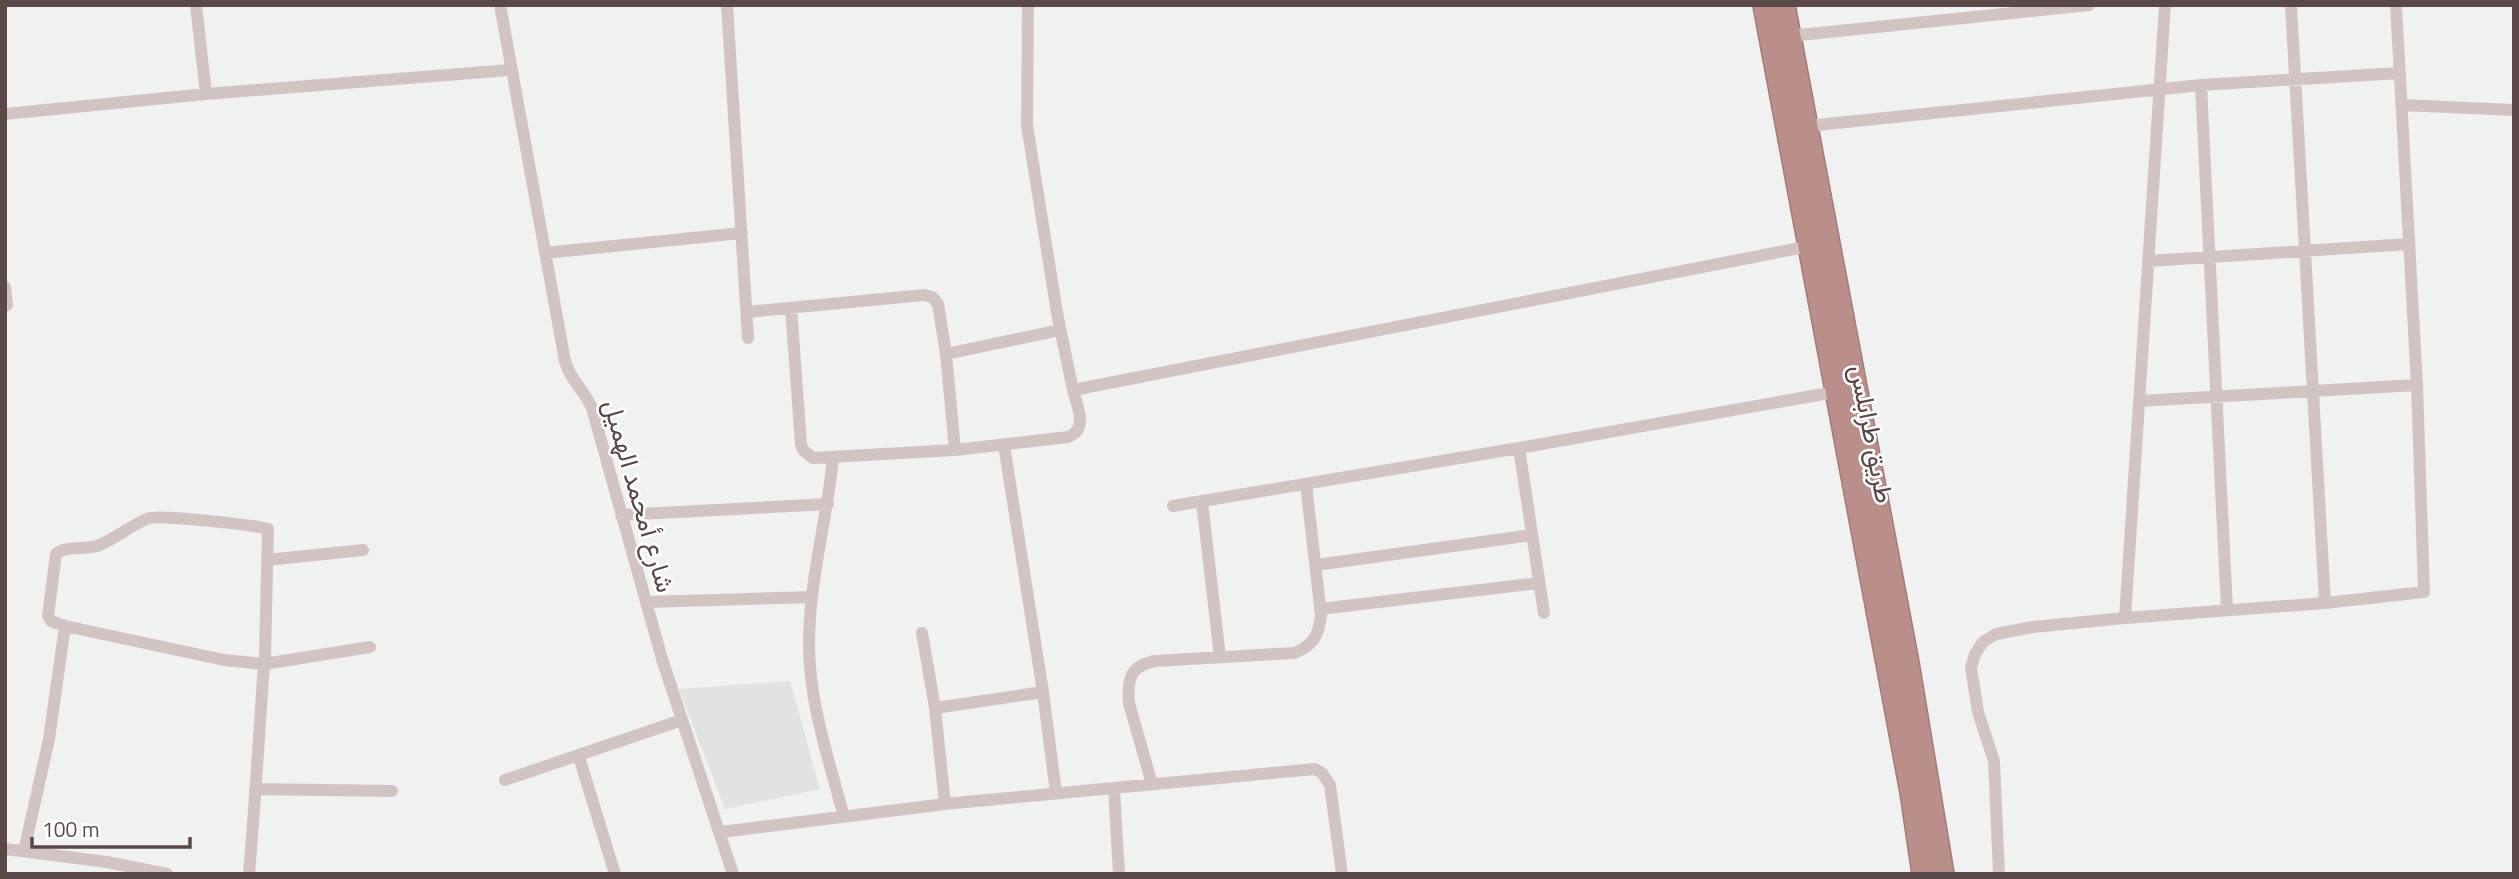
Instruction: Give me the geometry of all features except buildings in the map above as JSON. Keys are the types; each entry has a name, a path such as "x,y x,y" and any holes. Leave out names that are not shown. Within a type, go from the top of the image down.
{"highway":[{"name":"طريق طرابلس","path":"1764,5 1923,874"},
{"path":"1784,5 1908,663 1943,874"}],"street":[{"path":"196,5 206,94"},
{"name":"شارع أمحمد الهميل","path":"500,5 565,361 568,372 589,399 592,408 662,659 733,874"},
{"path":"727,5 748,338"},
{"path":"791,308 801,444 803,450 813,458 1004,445 1073,436 1080,428 1081,422 1060,330 1027,125 1028,5"},
{"path":"1790,36 2089,5"},
{"path":"2125,618 2165,5"},
{"path":"2291,5 2325,603"},
{"path":"1999,874 1994,761 1978,712 1971,668 1975,654 1983,642 1996,634 2033,627 2325,603 2424,592 2417,385 2396,5"},
{"path":"5,114 206,94 511,70"},
{"path":"1808,126 2201,85 2400,73"},
{"path":"2201,85 2227,610"},
{"path":"2402,105 2514,110"},
{"path":"545,253 742,233"},
{"path":"2149,261 2409,244"},
{"path":"1073,390 1810,246"},
{"path":"5,287 5,305"},
{"path":"747,312 928,296 938,304 946,354 955,450"},
{"path":"946,354 1060,330"},
{"path":"2139,401 2417,385"},
{"path":"1173,506 1835,392"},
{"path":"1004,445 1044,692 1056,793"},
{"path":"1519,448 1544,613"},
{"path":"833,458 812,597 809,643 813,695 844,817"},
{"path":"1152,784 1129,703 1130,677 1143,663 1294,653 1305,649 1314,641 1320,630 1316,565 1306,484"},
{"path":"1202,502 1220,657"},
{"path":"621,515 828,504"},
{"path":"249,874 264,664 269,533 265,527 151,517 102,544 84,549 61,550 56,554 48,616 52,622 65,626 224,660 264,664 370,647"},
{"path":"1316,565 1532,535"},
{"path":"267,560 363,550"},
{"path":"1320,609 1539,583"},
{"path":"647,602 812,597"},
{"path":"24,851 49,739 65,626"},
{"path":"922,633 935,708 945,804"},
{"path":"935,708 1044,692"},
{"path":"505,780 579,757 681,720"},
{"path":"579,757 615,874"},
{"path":"721,832 945,804 1315,769 1322,773 1330,785 1342,874"},
{"path":"1114,788 1119,874"},
{"path":"255,789 392,791"},
{"path":"5,849 107,862 167,874"}],"shaded area":[{"path":"790,681 820,789 725,809 679,689"}]}
